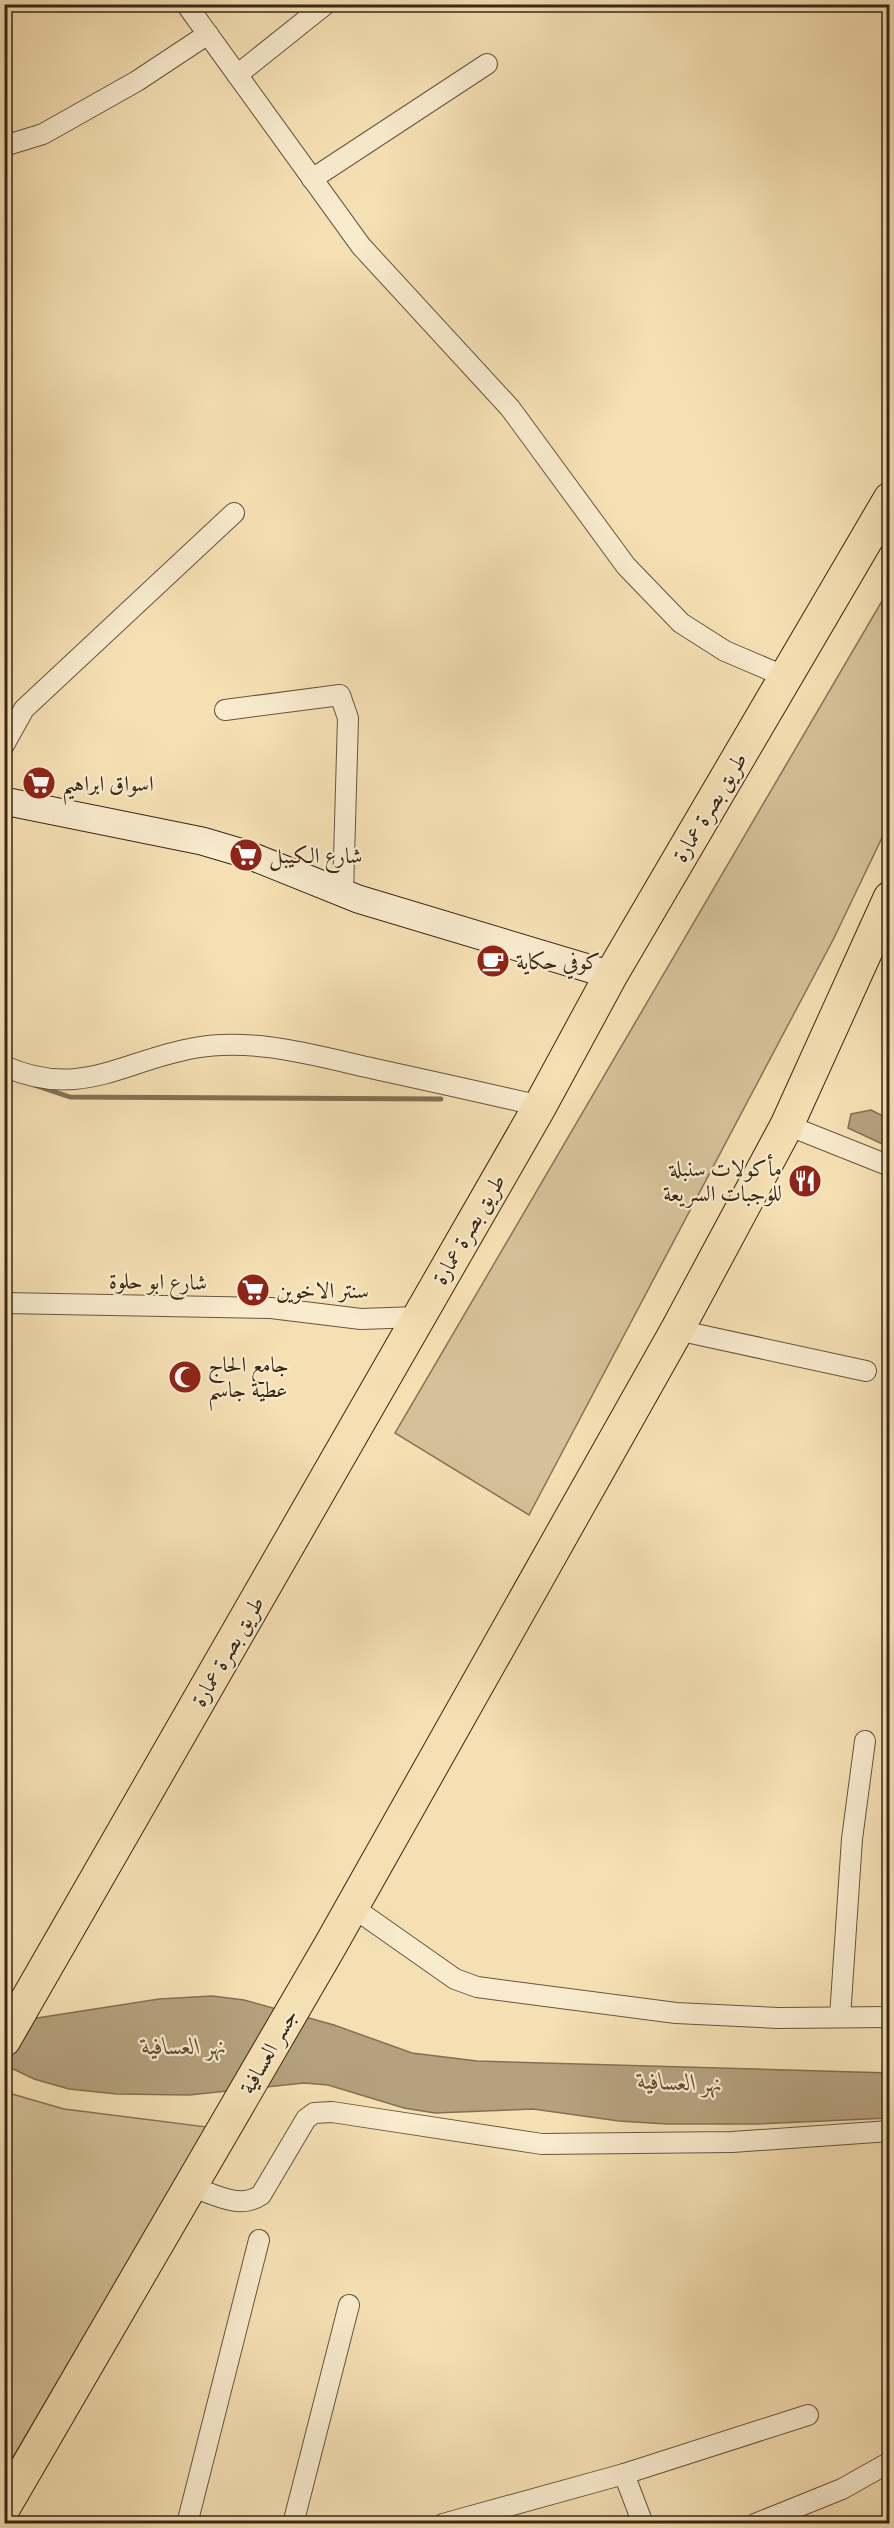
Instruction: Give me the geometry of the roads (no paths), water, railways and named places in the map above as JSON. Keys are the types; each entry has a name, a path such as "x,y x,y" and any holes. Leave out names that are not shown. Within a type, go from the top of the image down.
{"highway":[{"name":"طريق بصرة عمارة","path":"4,2040 540,1106 611,975 890,499"},
{"path":"351,1906 677,1330 787,1125 890,898"},
{"name":"جسر العسافية","path":"4,2507 330,1946 351,1906"}],"street":[{"path":"186,4 361,246 510,408 626,566 681,623 725,651 786,677"},
{"path":"237,75 326,4"},
{"path":"4,146 42,134 137,81 208,34"},
{"path":"312,179 487,64"},
{"path":"4,745 24,709 234,513"},
{"path":"225,710 340,695 348,718 343,893"},
{"path":"4,801 202,841 246,854 343,893 534,954 611,975"},
{"path":"4,1066 45,1080 84,1080 195,1048 250,1045 307,1054 540,1106"},
{"path":"787,1125 890,1166"},
{"name":"شارع ابو حلوة","path":"4,1303 272,1308 361,1319 417,1317"},
{"path":"677,1330 866,1371"},
{"path":"840,2017 852,1839 865,1741"},
{"path":"351,1906 455,1979 477,1987 676,2013 890,2017"},
{"path":"190,2186 240,2203 251,2202 261,2195 306,2119 314,2113 332,2112 542,2144 732,2142 890,2132"},
{"path":"187,2523 260,2240"},
{"path":"293,2523 349,2305"},
{"path":"443,2523 624,2474 808,2415"},
{"path":"754,2523 842,2489 890,2462"},
{"path":"624,2474 643,2523"}],"water":[{"path":"871,1110 889,1119 889,1147 848,1128 851,1114"},
{"name":"نهر العسافية","path":"212,1996 244,2000 334,2025 412,2053 477,2061 889,2073 889,2118 758,2124 667,2124 619,2121 533,2109 435,2113 404,2108 328,2085 304,2083 189,2095 117,2094 69,2089 34,2079 5,2065 5,2017 37,2018 159,1999"}],"waterway":[{"path":"34,1085 70,1097 441,1099"}],"place":[{"name":"اسواق ابراهيم","path":"39,783"},
{"name":"شارع الكيبل","path":"246,855"},
{"name":"كوفي حكاية","path":"493,961"},
{"name":"مأكولات سنبلة للوجبات السريعة","path":"805,1181"},
{"name":"سنتر الاخوين","path":"253,1290"},
{"name":"جامع الحاج عطية جاسم","path":"185,1377"}]}
